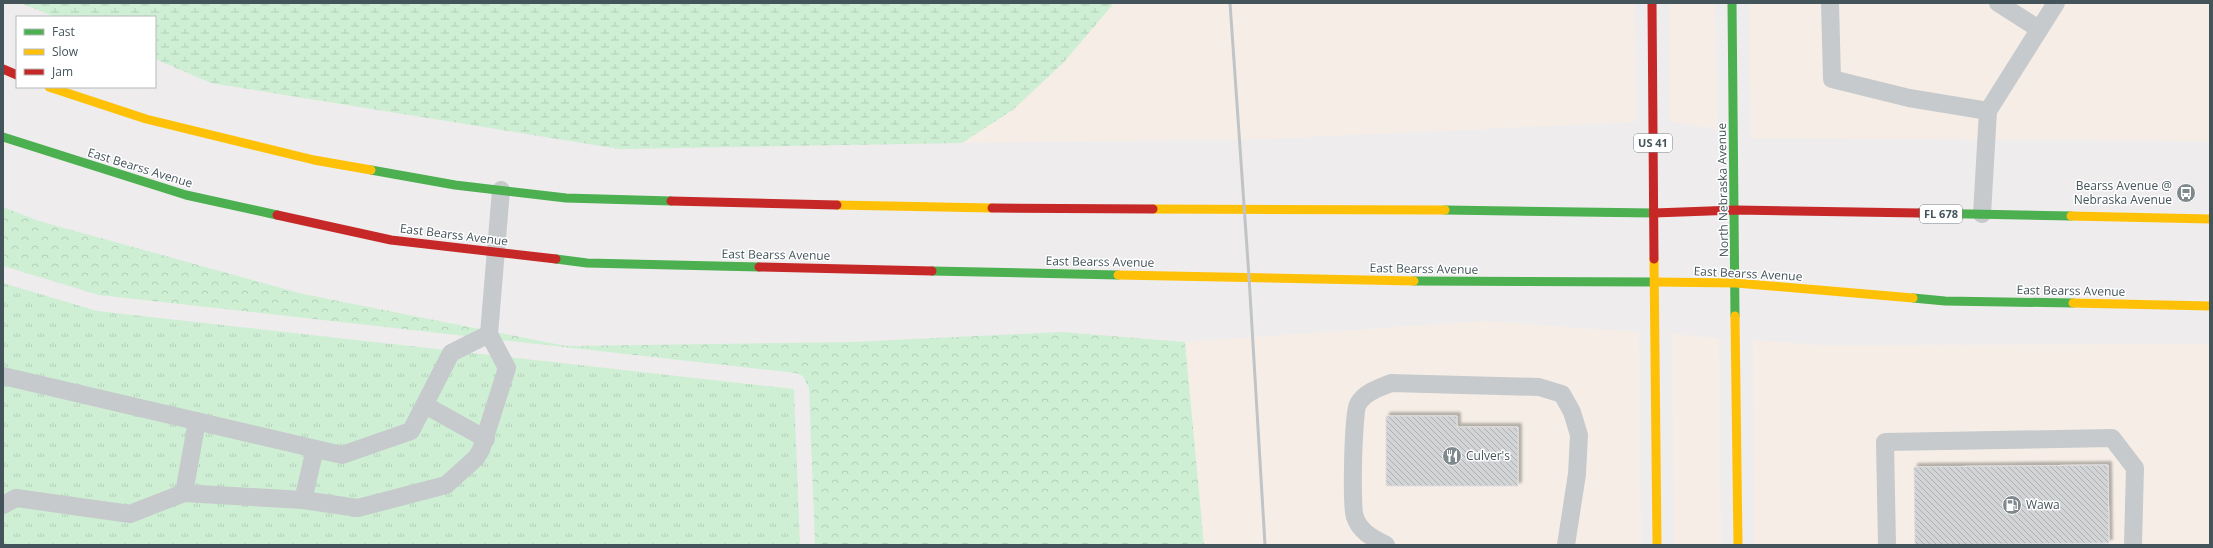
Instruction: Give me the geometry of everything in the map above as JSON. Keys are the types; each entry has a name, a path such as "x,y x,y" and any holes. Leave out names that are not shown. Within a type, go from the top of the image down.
{"main road":[{"name":"US 41","path":"1652,3 1657,545"},
{"name":"North Nebraska Avenue","path":"1732,3 1736,210 1738,545"},
{"path":"3,69 16,75"},
{"path":"52,88 146,119 314,160 455,185 566,198 747,204 1079,209 1243,208 1654,212"},
{"name":"East Bearss Avenue","path":"3,137 186,195 390,240 586,263 1482,283 1736,283 1946,301 2210,306"},
{"name":"FL 678","path":"1654,212 1736,210 2210,219"}],"lane":[{"path":"1830,3 1832,79 1909,98 1988,111"},
{"path":"1998,3 2039,29"},
{"path":"1982,214 1988,111 2056,3"},
{"path":"3,505 16,498 130,514 184,493 303,500 358,508 446,485 476,458 486,439 507,368 489,334 501,190"},
{"path":"3,376 342,455 411,431 451,353 489,334"},
{"path":"1386,545 1366,534 1354,516 1353,430 1357,404 1373,390 1391,383 1539,387 1562,394 1572,412 1579,435 1577,474 1566,545"},
{"path":"425,406 486,439"},
{"path":"184,493 197,421"},
{"path":"1887,545 1885,442 2112,438 2135,468 2133,545"},
{"path":"303,500 315,449"}],"shaded area":[{"path":"1114,3 1635,3 1636,122 1266,139 962,143 1014,109 1064,62"},
{"path":"1669,3 1715,3 1717,130 1670,121"},
{"path":"1749,3 2210,3 2210,141 1751,138"},
{"path":"1483,321 1639,332 1641,545 1204,545 1185,342"},
{"path":"1672,334 1719,338 1721,545 1674,545"},
{"path":"1753,340 1821,345 2210,344 2210,545 1754,545"}],"green space":[{"path":"21,3 1114,3 1064,62 1014,109 962,143 619,149 211,83 156,59 156,16 53,16"},
{"path":"3,207 39,221 303,294 566,346 852,342 1061,332 1185,342 1204,545 815,545 809,388 803,376 796,373 99,295 3,266"},
{"path":"3,283 97,311 794,389 800,545 3,545"}],"building":[{"name":"Culver's","path":"1386,416 1457,416 1457,427 1518,427 1518,486 1386,486"},
{"name":"Wawa","path":"2108,465 2109,543 1915,545 1914,467"}],"railway":[{"path":"1230,3 1249,277 1265,545"}],"traffic: fast":[{"path":"1732,3 1735,316"},
{"path":"3,137 186,195 277,215"},
{"path":"371,170 455,185 566,198 671,201"},
{"path":"1445,210 1654,213"},
{"path":"1919,213 2071,216"},
{"path":"556,259 587,263 759,267"},
{"path":"932,271 1118,275"},
{"path":"1414,281 1655,282"},
{"path":"1913,298 1945,301 2073,303"}],"traffic: slow":[{"path":"52,88 146,119 314,160 371,170"},
{"path":"837,205 992,208"},
{"path":"1153,209 1445,210"},
{"path":"2071,216 2210,219"},
{"path":"1654,259 1657,545"},
{"path":"1118,275 1414,281"},
{"path":"1655,282 1736,283 1913,298"},
{"path":"2073,303 2210,306"},
{"path":"1735,316 1738,545"}],"traffic: jam":[{"path":"1652,3 1654,259"},
{"path":"3,69 16,75"},
{"path":"671,201 837,205"},
{"path":"992,208 1153,209"},
{"path":"1654,213 1736,210 1919,213"},
{"path":"277,215 391,240 556,259"},
{"path":"759,267 932,271"}],"place":[{"name":"Bearss Avenue @ Nebraska Avenue","path":"2186,193"},
{"name":"Culver's","path":"1452,456"},
{"name":"Wawa","path":"2012,505"}]}
